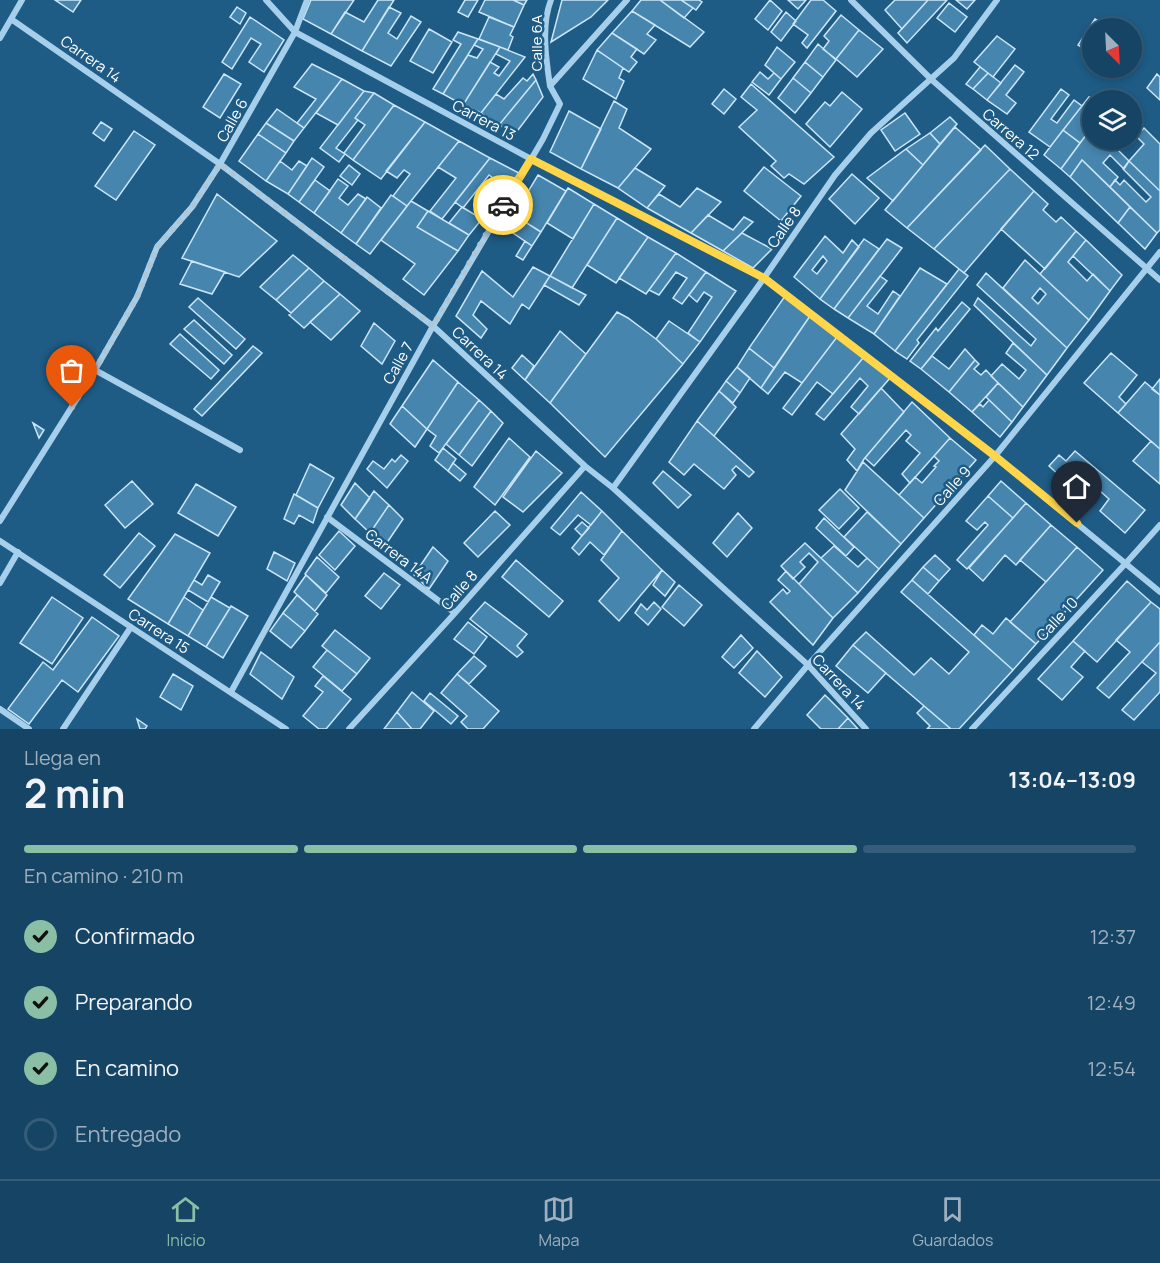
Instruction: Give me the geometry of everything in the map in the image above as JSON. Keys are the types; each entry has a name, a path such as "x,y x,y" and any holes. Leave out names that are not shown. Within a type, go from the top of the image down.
{"street":[{"path":"0,38 22,0"},
{"name":"Carrera 13","path":"266,0 295,32 531,159 764,278 995,456 1160,592"},
{"name":"Calle 6","path":"0,521 95,370 137,297 157,247 192,207 220,164 295,32 308,0"},
{"name":"Calle 6A","path":"550,86 546,59 546,12 551,0"},
{"path":"550,86 627,0"},
{"name":"Carrera 12","path":"851,0 932,80 1160,280"},
{"name":"Calle 8","path":"613,488 835,176 871,133 954,58 998,0"},
{"name":"Carrera 14","path":"11,19 220,164 433,326 585,466 613,488 808,665 866,729"},
{"name":"Calle 7","path":"231,692 433,326 543,139 560,104 550,86"},
{"name":"Calle 9","path":"754,729 808,665 995,456 1160,252"},
{"path":"95,370 240,450"},
{"name":"Calle 8","path":"349,729 585,466"},
{"name":"Carrera 14A","path":"327,517 455,613"},
{"name":"Calle 10","path":"972,729 1160,525"},
{"name":"Carrera 15","path":"0,541 286,729"},
{"path":"0,583 18,552"},
{"path":"63,729 131,627"},
{"path":"0,709 29,729"}],"building":[{"path":"55,0 81,0 73,12"},
{"path":"311,0 354,0 331,34 303,19"},
{"path":"378,0 394,0 362,51 331,34 345,12 364,22"},
{"path":"465,0 478,0 468,17 458,12"},
{"path":"485,0 513,0 524,5 514,27 479,12"},
{"path":"513,0 527,0 524,5"},
{"path":"562,0 608,0 591,17 551,42"},
{"path":"641,0 660,0 704,32 690,47 632,11"},
{"path":"660,0 681,0 693,8 684,18"},
{"path":"681,0 699,0 702,2 696,10"},
{"path":"770,0 782,11 768,30 755,19"},
{"path":"788,0 806,0 798,9"},
{"path":"811,0 823,0 836,11 807,48 802,43 808,35 793,24"},
{"path":"895,0 928,0 902,29 885,10"},
{"path":"928,0 947,0 907,43 898,33"},
{"path":"956,0 975,0 967,9"},
{"path":"949,3 967,17 955,32 937,18"},
{"path":"237,7 246,13 240,24 230,17"},
{"path":"389,7 401,13 388,33 397,39 411,16 421,22 391,66 362,51"},
{"path":"632,11 655,25 647,34 656,40 644,54 612,33"},
{"path":"786,12 796,21 781,41 771,32"},
{"path":"841,15 859,30 836,59 823,49 829,41 824,36"},
{"path":"250,17 284,40 264,72 249,62 261,44 251,38 232,69 222,62"},
{"path":"489,17 514,27 510,35 513,37 508,50 479,39"},
{"path":"429,29 452,42 433,73 410,61"},
{"path":"859,30 883,49 857,77 836,59"},
{"path":"458,32 478,39 443,94 433,89 461,44 453,40"},
{"path":"612,33 637,49 631,57 637,62 629,72 597,50"},
{"path":"997,36 1015,49 993,77 974,62"},
{"path":"478,39 500,47 463,105 443,94 468,55 477,58 483,49 474,45"},
{"path":"818,44 836,60 823,77 805,62"},
{"path":"500,47 525,57 481,113 463,105 490,62 499,67 494,73 499,76 510,61 496,54"},
{"path":"777,47 795,62 781,79 765,65"},
{"path":"597,50 623,68 619,78 624,81 616,99 583,79"},
{"path":"805,62 823,77 811,93 793,78"},
{"path":"312,64 342,79 304,128 297,123 316,99 294,87"},
{"path":"1015,65 1024,72 1006,95 1016,103 1007,114 987,100"},
{"path":"980,67 988,73 973,89 966,84"},
{"path":"760,72 768,79 774,73 781,79 769,95 752,82"},
{"path":"988,73 1001,83 987,100 973,89"},
{"path":"224,74 241,84 220,118 203,107"},
{"path":"533,74 536,80 499,125 481,113 496,94 504,99 523,78 527,81"},
{"path":"1157,74 1160,77 1160,100 1147,88"},
{"path":"793,78 811,93 795,113 778,98"},
{"path":"342,79 364,91 338,125 316,113"},
{"path":"536,80 543,97 515,134 499,125"},
{"path":"751,84 834,157 804,184 789,174 784,178 771,166 776,161 739,127 757,110 741,97"},
{"path":"724,89 736,99 724,114 712,104"},
{"path":"1061,89 1069,95 1051,119 1057,123 1074,100 1082,106 1050,147 1029,132"},
{"path":"364,91 374,93 355,118 358,120 336,148 345,154 339,162 320,148"},
{"path":"842,92 862,109 830,147 806,124 825,102 830,106"},
{"path":"374,93 394,105 353,160 344,153 365,125 355,118"},
{"path":"614,101 627,109 619,128 651,149 618,188 581,169"},
{"path":"394,105 425,122 381,179 353,160"},
{"path":"1082,106 1082,140 1080,143 1063,130"},
{"path":"277,109 304,128 294,141 266,123"},
{"path":"569,111 601,129 581,169 550,152"},
{"path":"905,113 920,134 895,151 881,130"},
{"path":"950,117 957,124 940,144 930,133"},
{"path":"101,122 112,129 104,141 93,133"},
{"path":"425,122 459,141 407,206 393,196 410,174 404,170 397,178 386,171"},
{"path":"266,123 294,141 286,153 258,134"},
{"path":"955,127 981,150 907,228 885,210"},
{"path":"1144,128 1160,144 1160,191 1129,161 1139,150 1142,150 1144,144 1142,130"},
{"path":"1063,130 1080,143 1061,169 1044,155"},
{"path":"134,131 155,145 116,200 95,186"},
{"path":"930,133 940,144 923,165 906,149"},
{"path":"258,134 286,153 266,181 239,161"},
{"path":"459,141 490,158 442,219 430,211 456,178 438,167"},
{"path":"1082,141 1082,150 1118,150 1129,161 1124,169 1110,155 1103,163 1118,177 1110,187 1082,160 1070,177 1061,169"},
{"path":"985,145 1010,169 934,249 907,228"},
{"path":"906,149 923,165 893,201 867,178"},
{"path":"312,158 324,167 299,202 288,194"},
{"path":"490,158 519,173 493,205 483,199 497,181 489,175 463,208 455,202"},
{"path":"1082,160 1130,207 1118,223 1070,177"},
{"path":"280,161 292,170 299,161 307,166 288,194 266,181"},
{"path":"1129,161 1160,191 1160,230 1157,233 1110,187 1115,180 1120,185 1124,180 1146,202 1151,197 1123,169"},
{"path":"349,165 360,174 352,185 340,176"},
{"path":"764,167 801,196 781,221 744,191"},
{"path":"635,168 665,186 647,208 618,188"},
{"path":"1010,169 1034,191 964,273 934,249"},
{"path":"852,174 879,198 855,224 829,199"},
{"path":"538,175 566,191 541,232 514,215"},
{"path":"338,179 348,186 339,198 348,205 358,194 366,199 341,233 314,213"},
{"path":"315,180 330,191 314,213 299,202"},
{"path":"568,188 594,204 573,239 547,223"},
{"path":"697,188 721,202 691,233 647,208 659,194 680,207"},
{"path":"1034,191 1048,204 1043,210 1056,222 1061,217 1076,231 1045,269 1001,229"},
{"path":"217,194 277,241 239,277 182,258"},
{"path":"391,195 407,206 370,254 356,244"},
{"path":"367,197 381,208 356,244 341,233"},
{"path":"411,201 428,211 417,227 458,251 424,295 403,279 415,264 381,240"},
{"path":"594,204 617,218 572,288 550,276"},
{"path":"462,207 482,219 469,235 449,223"},
{"path":"1130,207 1157,233 1145,249 1118,223"},
{"path":"428,211 469,235 458,251 417,227"},
{"path":"514,215 541,232 532,246 507,229"},
{"path":"708,215 733,230 744,217 753,222 723,251 691,233"},
{"path":"617,218 648,237 616,283 587,265"},
{"path":"1076,231 1086,240 1068,262 1087,281 1093,274 1110,291 1089,320 1040,274"},
{"path":"742,233 772,249 753,268 723,251"},
{"path":"825,236 843,253 852,240 859,247 820,299 794,277","holes":["823,256 827,261 817,274 812,270"]},
{"path":"648,237 676,253 646,294 619,278"},
{"path":"864,239 879,249 834,309 820,299"},
{"path":"887,239 902,248 848,318 834,309"},
{"path":"1086,240 1122,275 1110,291 1073,256"},
{"path":"525,241 532,246 523,260 516,256"},
{"path":"676,253 706,272 682,304 673,298 687,278 676,272 659,295 649,290"},
{"path":"293,255 309,268 276,300 260,287"},
{"path":"1025,260 1089,320 1067,348 1003,288","holes":["1040,288 1046,294 1038,304 1032,298"]},
{"path":"192,261 225,272 212,294 180,284"},
{"path":"533,267 550,276 529,309 522,304 510,324 481,301 473,315 487,329 481,338 456,316 482,271 513,297"},
{"path":"309,268 324,281 291,313 276,300"},
{"path":"920,268 947,284 895,351 874,334"},
{"path":"959,269 968,276 917,340 919,343 907,359 895,351"},
{"path":"706,272 736,291 700,342 688,333 712,297 704,292 697,302 689,295"},
{"path":"986,273 1067,348 1047,375 974,305 978,298 1031,346 1036,339 977,285"},
{"path":"550,276 586,295 579,305 544,285"},
{"path":"880,276 887,281 867,306 878,314 893,291 900,296 874,334 848,318"},
{"path":"324,281 340,294 304,328 289,315"},
{"path":"340,294 360,311 331,340 310,322"},
{"path":"785,296 810,316 774,368 749,348"},
{"path":"198,298 245,339 236,349 189,307"},
{"path":"962,302 970,309 921,369 910,361 936,328 938,331"},
{"path":"617,312 656,339 683,364 605,457 550,403"},
{"path":"810,316 837,337 802,383 785,372 768,394 761,388"},
{"path":"194,320 232,355 224,364 184,329"},
{"path":"669,321 700,342 683,364 656,339"},
{"path":"374,323 395,341 382,364 361,346"},
{"path":"560,331 586,354 550,403 525,380"},
{"path":"180,334 219,370 211,379 170,344"},
{"path":"837,337 863,358 833,394 817,382 792,415 783,408"},
{"path":"1013,343 1047,375 1023,407 991,376 1002,364 1019,379 1026,370 1006,353"},
{"path":"253,346 262,353 202,416 194,409"},
{"path":"749,348 774,368 761,388 737,367"},
{"path":"965,349 975,360 949,392 921,369 932,356 949,369"},
{"path":"1111,353 1137,375 1119,397 1126,404 1118,413 1084,383"},
{"path":"522,355 534,366 525,380 512,368"},
{"path":"863,358 890,378 859,414 851,407 868,386 860,378 824,420 816,414"},
{"path":"433,360 458,382 427,429 402,406"},
{"path":"975,360 979,364 974,369 981,375 986,370 998,383 972,412 949,392"},
{"path":"737,367 750,378 740,393 726,381"},
{"path":"1160,379 1160,395 1152,389"},
{"path":"726,381 740,393 733,403 719,391"},
{"path":"458,382 479,400 439,453 430,446 436,436 427,429"},
{"path":"1145,382 1160,395 1160,449 1118,413"},
{"path":"998,383 1023,407 1012,422 986,397"},
{"path":"881,388 904,412 864,459 857,471 847,460 855,449 841,434"},
{"path":"719,391 736,407 714,436 697,421"},
{"path":"479,400 491,411 459,455 446,444"},
{"path":"989,400 1012,422 1000,437 972,412 980,404 983,407"},
{"path":"912,402 950,438 910,483 902,474 920,453 906,441 911,435 906,430 874,466 865,458"},
{"path":"402,406 427,429 415,447 390,424"},
{"path":"491,411 503,423 472,466 459,455"},
{"path":"697,421 754,472 749,477 736,466 732,470 736,475 724,489 694,464 684,475 669,462"},
{"path":"33,423 44,430 39,438"},
{"path":"509,438 530,457 495,505 474,487"},
{"path":"950,438 976,460 924,518 899,495 915,477 922,483 939,461 934,456"},
{"path":"1151,441 1160,449 1160,484 1133,461"},
{"path":"443,448 456,459 448,471 435,460"},
{"path":"536,451 562,473 523,512 503,497"},
{"path":"1075,451 1145,510 1125,533 1100,511 1109,499 1081,474 1070,485 1049,466 1059,455 1066,461"},
{"path":"401,455 408,461 387,488 367,469 373,461 384,469 392,459 395,462"},
{"path":"863,462 924,518 901,544 845,490"},
{"path":"453,463 466,474 460,481 448,471"},
{"path":"310,464 334,478 318,508 296,495"},
{"path":"663,471 691,495 678,508 653,483"},
{"path":"132,481 153,504 125,528 105,505"},
{"path":"1001,481 1026,503 1013,518 988,496"},
{"path":"355,483 370,498 355,519 341,505"},
{"path":"196,484 236,507 218,536 178,513"},
{"path":"840,489 859,508 839,529 819,510"},
{"path":"374,491 389,505 370,533 355,519"},
{"path":"581,492 602,511 591,525 578,515 560,535 551,528"},
{"path":"294,494 318,508 313,523 299,515 294,524 284,519"},
{"path":"988,496 1013,518 967,569 957,560 988,525 985,522 977,530 966,521"},
{"path":"1026,503 1051,525 1016,565 1005,555 983,581 969,568"},
{"path":"389,505 403,519 384,547 370,533"},
{"path":"495,511 510,525 478,557 464,543"},
{"path":"602,511 622,531 604,555 590,542 579,555 572,548"},
{"path":"867,512 901,544 879,569 844,537"},
{"path":"738,513 752,528 727,557 713,543"},
{"path":"824,518 854,547 846,556 816,528"},
{"path":"582,522 589,528 582,536 575,529"},
{"path":"1051,525 1077,547 1046,582 1020,560"},
{"path":"339,531 355,546 335,570 319,555"},
{"path":"622,531 662,570 619,621 599,601 619,578 601,560"},
{"path":"139,533 155,546 120,588 104,575"},
{"path":"175,534 210,553 168,624 128,599"},
{"path":"805,543 858,593 833,618 799,584 818,562 809,553 800,562 805,567 793,579 781,566"},
{"path":"834,546 858,567 867,558 879,569 858,593 821,558"},
{"path":"433,547 448,561 429,589 414,575"},
{"path":"1077,547 1103,570 1036,644 1010,622"},
{"path":"274,552 295,563 287,581 267,569"},
{"path":"935,555 950,569 939,581 923,567"},
{"path":"317,557 339,577 326,593 305,574"},
{"path":"516,560 563,601 549,617 502,577"},
{"path":"923,567 939,581 928,594 912,580"},
{"path":"662,570 675,582 665,596 653,585"},
{"path":"786,571 833,618 813,645 770,602 783,589 787,594 790,591 778,580"},
{"path":"384,573 400,585 381,609 365,596"},
{"path":"208,575 220,582 208,602 188,590 194,580 202,585"},
{"path":"306,575 327,595 315,611 294,592"},
{"path":"912,580 1013,670 959,729 951,729 853,645 866,632 914,675 931,658 949,674 969,652 901,592"},
{"path":"1127,581 1151,602 1097,662 1073,641"},
{"path":"679,585 702,605 684,626 662,607"},
{"path":"297,595 318,614 305,631 283,613"},
{"path":"52,597 83,618 52,664 20,643"},
{"path":"184,597 203,610 188,636 168,624"},
{"path":"211,597 230,608 206,647 188,636"},
{"path":"485,602 527,634 517,646 523,652 517,657 470,619"},
{"path":"654,602 661,609 648,625 635,613 641,604 647,610"},
{"path":"1151,602 1160,609 1160,642 1109,698 1097,688 1130,652 1116,640"},
{"path":"231,606 248,616 223,658 206,647"},
{"path":"283,613 305,631 291,648 270,631"},
{"path":"92,617 119,636 78,692 62,680 29,724 8,709 43,662 53,670"},
{"path":"1006,618 1036,644 1013,670 974,635 982,625 993,634"},
{"path":"468,622 487,637 474,654 454,639"},
{"path":"335,630 370,658 357,674 322,646"},
{"path":"741,635 753,648 734,668 722,657"},
{"path":"1073,641 1085,651 1071,667 1083,677 1062,700 1038,679"},
{"path":"1160,642 1160,692 1134,720 1122,710 1156,673 1142,662"},
{"path":"853,645 886,673 868,693 836,666"},
{"path":"327,650 357,674 342,691 313,667"},
{"path":"757,651 782,677 765,697 739,673"},
{"path":"261,652 294,677 282,699 250,674"},
{"path":"474,656 486,666 469,684 457,674"},
{"path":"173,674 193,686 181,710 160,697"},
{"path":"457,674 499,711 483,729 468,729 461,722 467,716 441,693"},
{"path":"323,676 351,699 326,729 319,729 303,716 323,692 315,686"},
{"path":"412,692 434,711 420,729 412,729 397,712"},
{"path":"430,693 458,716 451,724 424,701"},
{"path":"825,695 848,718 838,729 821,729 807,715"},
{"path":"924,706 951,729 927,729 930,726 917,713"},
{"path":"397,712 412,729 384,729"},
{"path":"848,718 858,729 838,729"},
{"path":"137,719 147,726 145,729 140,729"}],"way so far":[{"path":"72,407 137,297 157,247 192,207 220,164 433,326 503,205"}],"route":[{"path":"503,205 531,159 764,278 995,456 1077,523"}]}
